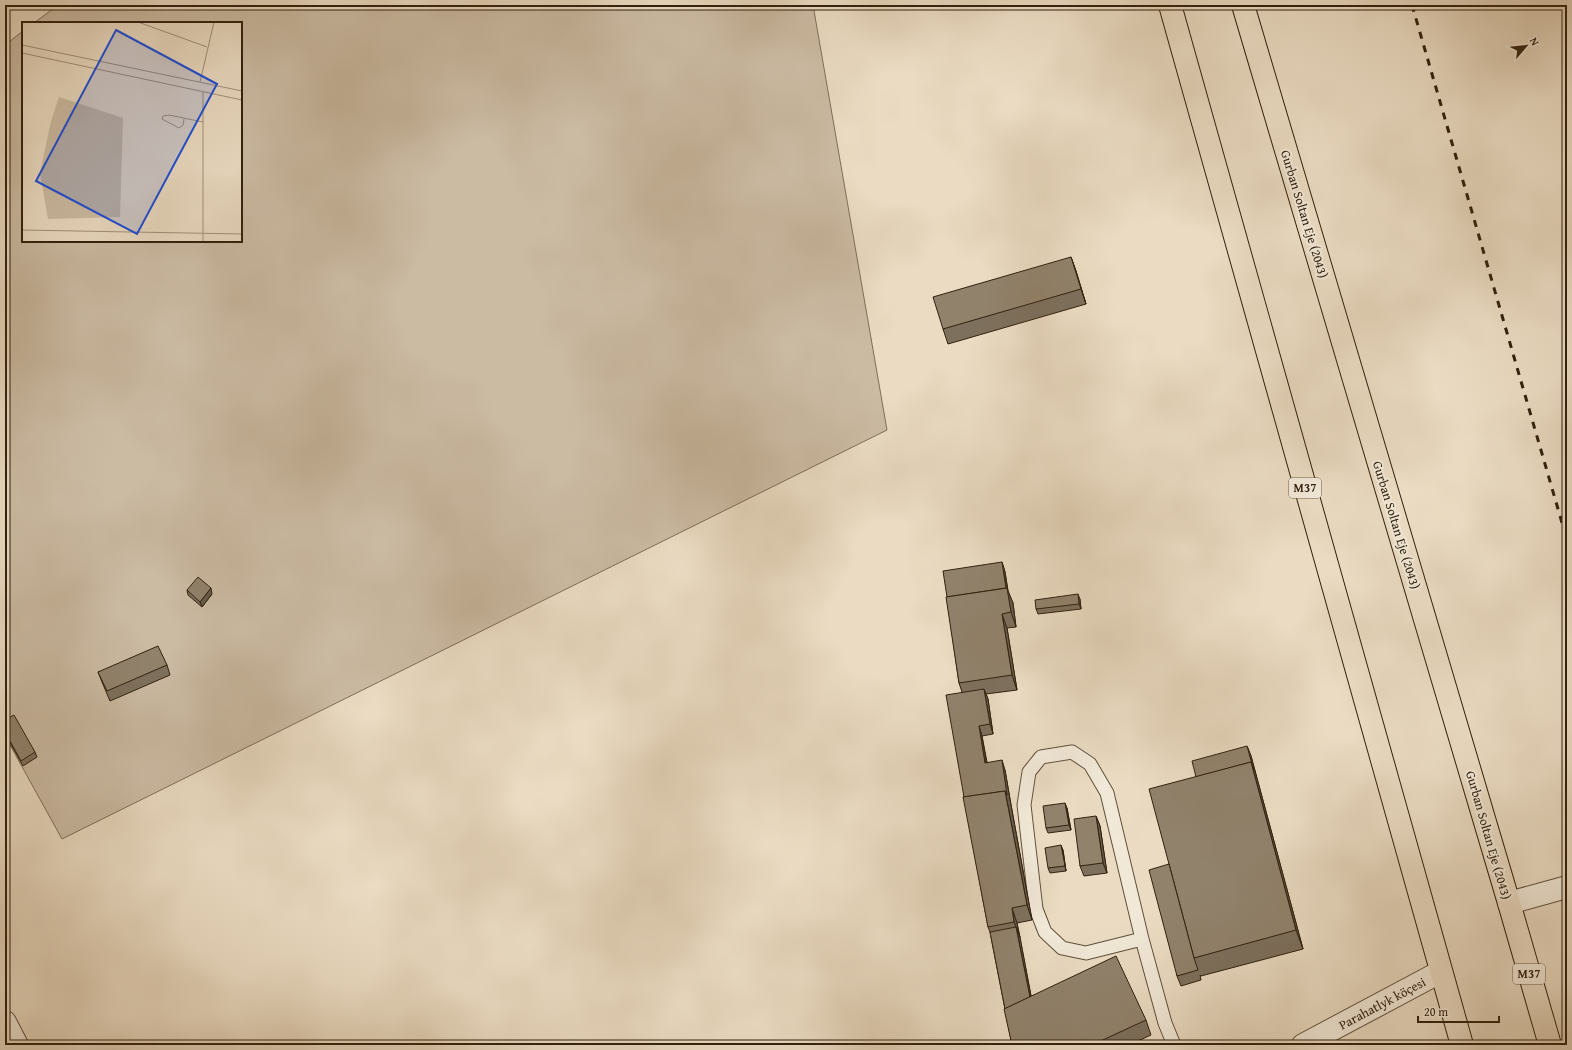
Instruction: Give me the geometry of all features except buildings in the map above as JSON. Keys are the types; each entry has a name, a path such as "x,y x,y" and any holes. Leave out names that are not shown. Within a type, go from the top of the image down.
{"highway":[{"name":"M37","path":"1170,5 1440,972 1462,1045"},
{"name":"Gurban Soltan Eje (2043)","path":"1243,5 1550,1045"}],"street":[{"path":"1509,903 1567,887"},
{"name":"Parahatlyk köçesi","path":"1303,1045 1440,972"},
{"path":"5,1022 17,1045"}],"lane":[{"path":"1142,939 1086,954 1062,948 1045,932 1036,909 1024,806 1029,772 1041,757 1072,752 1090,764 1107,793 1142,939 1166,1024 1174,1045"}],"shaded area":[{"path":"58,5 813,5 887,430 62,839 5,736 5,45 22,32 22,242 242,242 242,22 35,22"}],"railway":[{"path":"1412,5 1567,540"}]}
